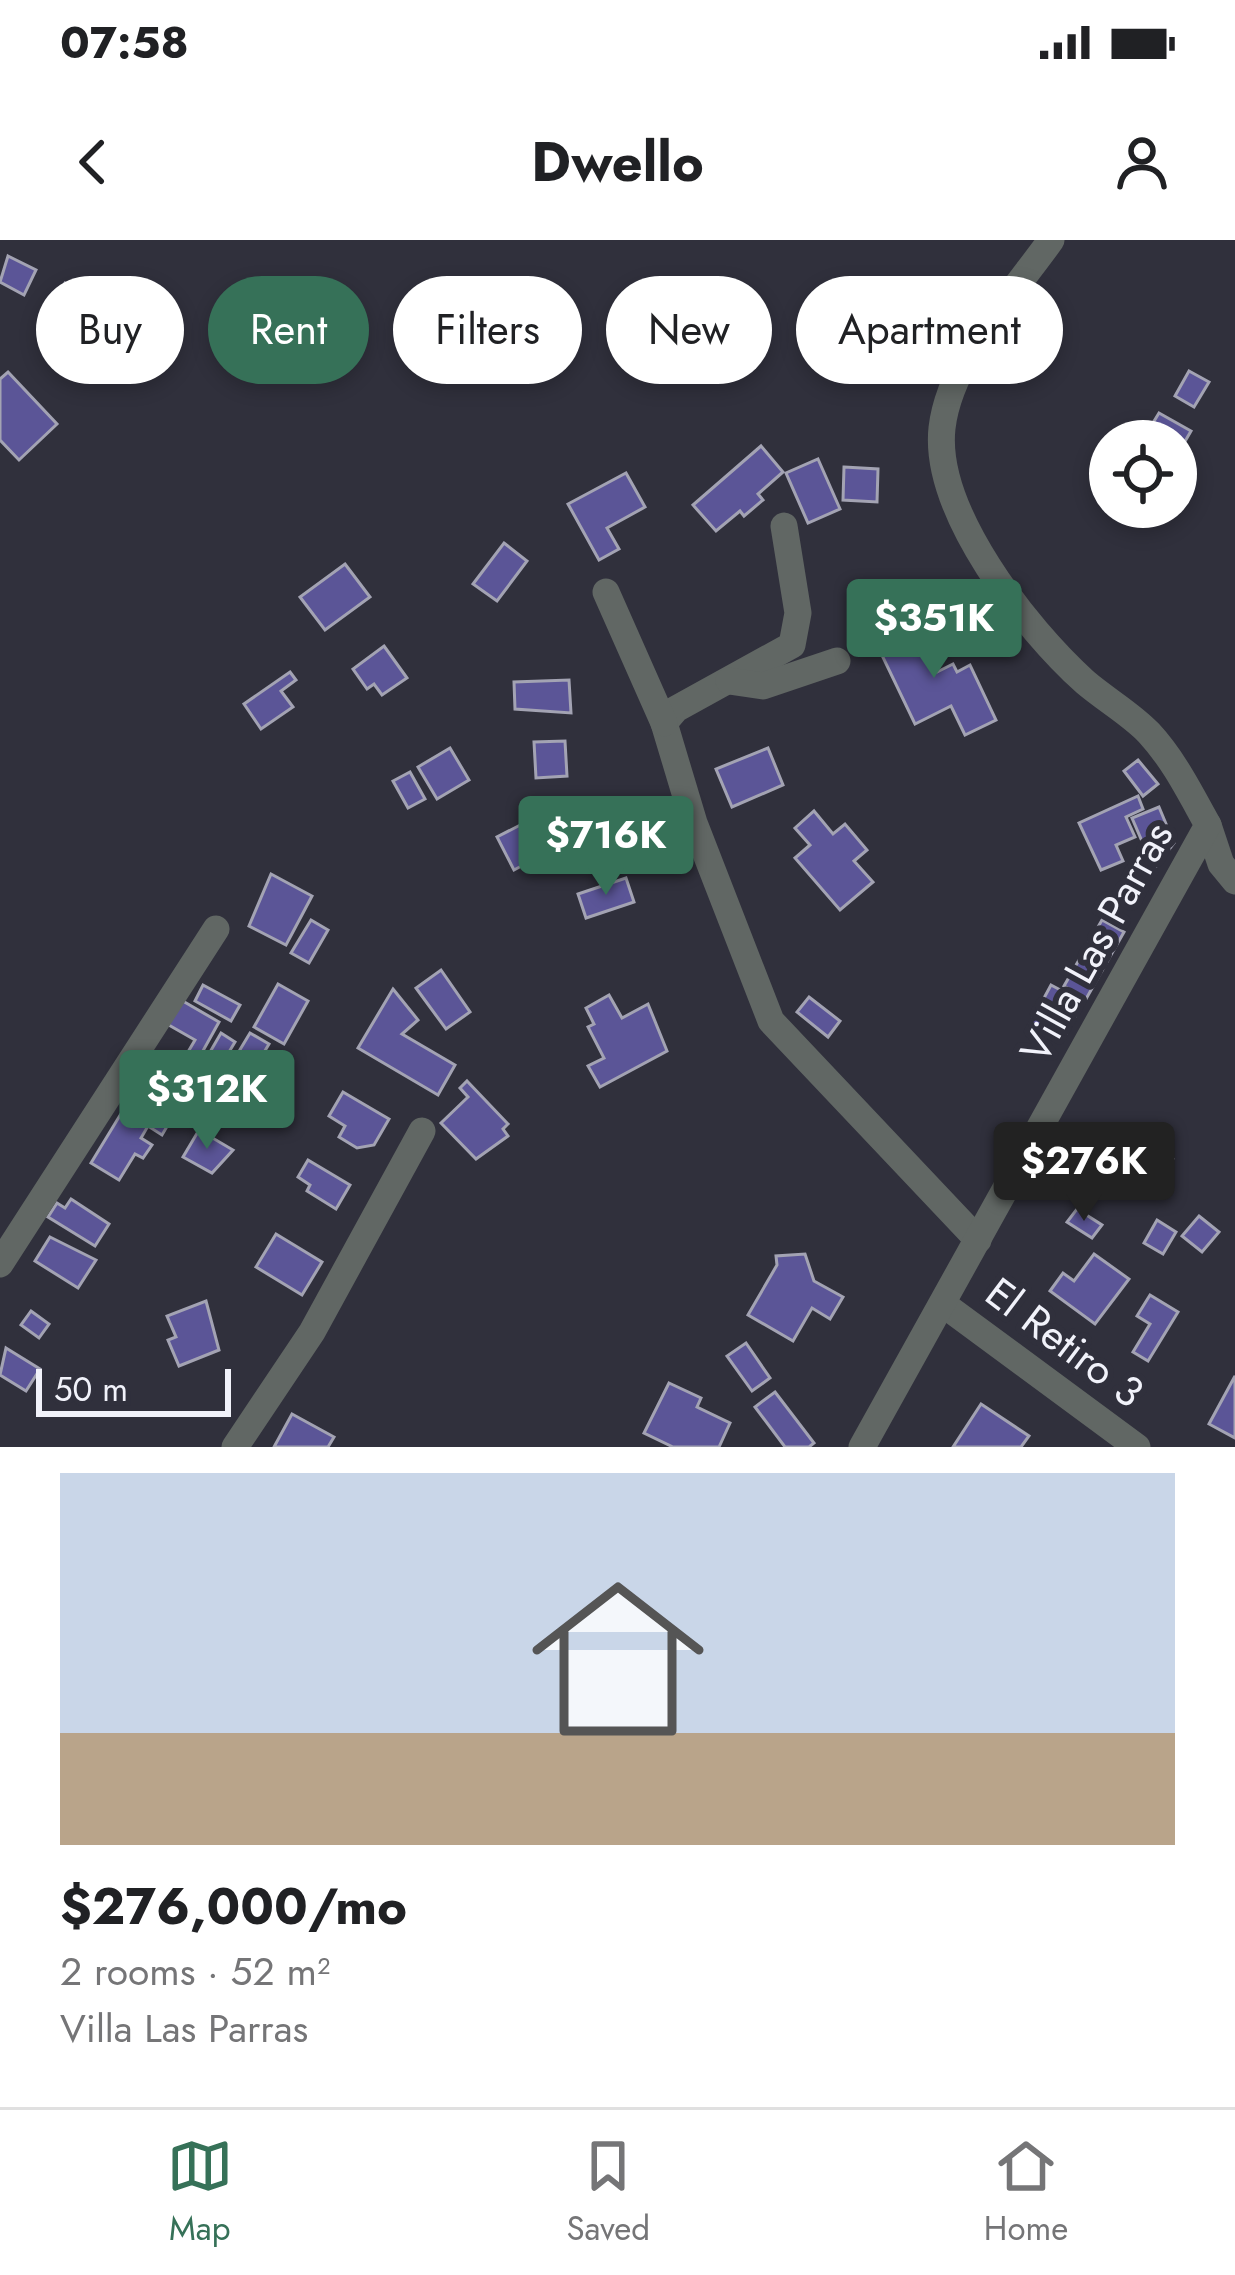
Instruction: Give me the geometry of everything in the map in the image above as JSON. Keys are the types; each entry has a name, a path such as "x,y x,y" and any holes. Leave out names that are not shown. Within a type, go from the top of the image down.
{"street":[{"name":"Villa Las Parras","path":"862,1447 1208,825 1178,771 1148,732 1039,636 961,519 943,477 942,425 966,361 1051,240"},
{"path":"664,723 676,709 791,645 798,614 784,526"},
{"path":"606,592 664,723 694,823 771,1021 979,1240"},
{"path":"729,681 763,686 837,661"},
{"path":"1208,825 1230,864"},
{"path":"0,1264 216,928"},
{"path":"235,1447 312,1332 422,1131"},
{"name":"El Retiro 3","path":"944,1304 1137,1447"}],"building":[{"path":"8,256 36,270 24,295 0,282"},
{"path":"1189,371 1209,382 1194,407 1175,396"},
{"path":"8,372 57,424 19,460 0,440 0,379"},
{"path":"761,446 783,472 758,494 763,500 716,531 693,505"},
{"path":"818,459 840,509 808,523 786,473"},
{"path":"844,467 878,469 877,502 843,500"},
{"path":"626,473 645,507 607,528 619,549 599,560 568,504"},
{"path":"504,543 527,561 497,601 473,584"},
{"path":"345,564 370,597 325,630 300,597"},
{"path":"933,621 942,641 937,644 942,653 929,660 935,673 953,664 957,672 970,665 996,720 965,735 951,706 915,724 878,647"},
{"path":"384,646 407,678 382,695 374,684 367,689 353,669"},
{"path":"290,672 296,680 281,691 293,707 261,729 244,704"},
{"path":"569,680 571,713 515,709 514,682"},
{"path":"565,741 567,776 536,778 534,742"},
{"path":"450,748 469,780 437,799 418,767"},
{"path":"768,748 783,785 732,807 716,769"},
{"path":"1138,760 1158,784 1143,796 1124,771"},
{"path":"410,772 425,799 408,808 393,781"},
{"path":"1138,796 1143,809 1126,817 1135,837 1116,845 1123,861 1101,870 1079,823"},
{"path":"1159,807 1174,843 1154,869 1132,818"},
{"path":"814,811 833,834 845,824 867,850 854,861 873,882 840,910 795,858 810,845 795,828"},
{"path":"530,820 547,852 514,870 497,837"},
{"path":"271,874 312,896 286,945 249,926"},
{"path":"626,878 634,902 586,918 578,894"},
{"path":"311,920 328,930 309,963 291,953"},
{"path":"1102,920 1124,932 1086,999 1064,986"},
{"path":"441,970 470,1012 446,1029 416,988"},
{"path":"278,984 308,1001 284,1044 254,1027"},
{"path":"203,985 240,1005 231,1021 195,1001"},
{"path":"1051,985 1083,1002 1062,1041 1030,1024"},
{"path":"393,989 418,1020 402,1034 455,1065 438,1095 358,1048"},
{"path":"609,995 622,1018 648,1004 667,1051 600,1087 588,1066 604,1058 588,1027 594,1024 586,1008"},
{"path":"809,997 840,1021 828,1037 797,1012"},
{"path":"181,1000 219,1022 199,1058 188,1052 195,1040 167,1024"},
{"path":"221,1033 235,1042 220,1067 206,1059"},
{"path":"250,1033 269,1044 254,1069 235,1058"},
{"path":"467,1081 508,1124 503,1129 508,1136 476,1159 441,1123 468,1097 460,1088"},
{"path":"343,1092 389,1119 374,1145 357,1148 339,1137 345,1126 329,1116"},
{"path":"133,1094 172,1118 162,1135 148,1126 141,1138 152,1145 143,1158 135,1154 119,1180 91,1163"},
{"path":"1113,1126 1132,1139 1127,1146 1143,1157 1152,1145 1173,1159 1156,1184 1145,1176 1138,1186 1114,1169 1110,1174 1099,1167 1095,1173 1084,1166 1095,1127 1107,1135"},
{"path":"199,1130 233,1150 212,1173 183,1157"},
{"path":"308,1160 350,1185 336,1209 307,1191 310,1185 298,1177"},
{"path":"71,1199 109,1224 95,1246 48,1217 57,1203 65,1208"},
{"path":"1077,1209 1102,1225 1092,1238 1067,1222"},
{"path":"1199,1216 1219,1232 1202,1252 1182,1236"},
{"path":"1157,1220 1176,1232 1163,1254 1144,1243"},
{"path":"276,1234 322,1262 302,1295 256,1267"},
{"path":"50,1237 96,1260 78,1288 35,1261"},
{"path":"805,1254 814,1281 843,1297 830,1319 812,1308 793,1341 748,1315 777,1265 776,1256"},
{"path":"1094,1254 1129,1279 1095,1324 1050,1291 1063,1273 1074,1281"},
{"path":"1150,1295 1178,1312 1148,1361 1133,1352 1150,1324 1137,1316"},
{"path":"206,1301 219,1350 179,1366 168,1340 176,1337 167,1316"},
{"path":"31,1311 49,1324 39,1338 21,1325"},
{"path":"746,1343 770,1378 752,1391 727,1356"},
{"path":"6,1348 40,1369 26,1391 0,1375"},
{"path":"1235,1376 1235,1438 1209,1424"},
{"path":"669,1383 701,1398 697,1407 730,1423 719,1447 673,1447 644,1433"},
{"path":"775,1392 814,1443 809,1447 785,1447 755,1407"},
{"path":"981,1404 1029,1436 1021,1447 953,1447"},
{"path":"292,1414 334,1437 328,1447 274,1447"}]}
